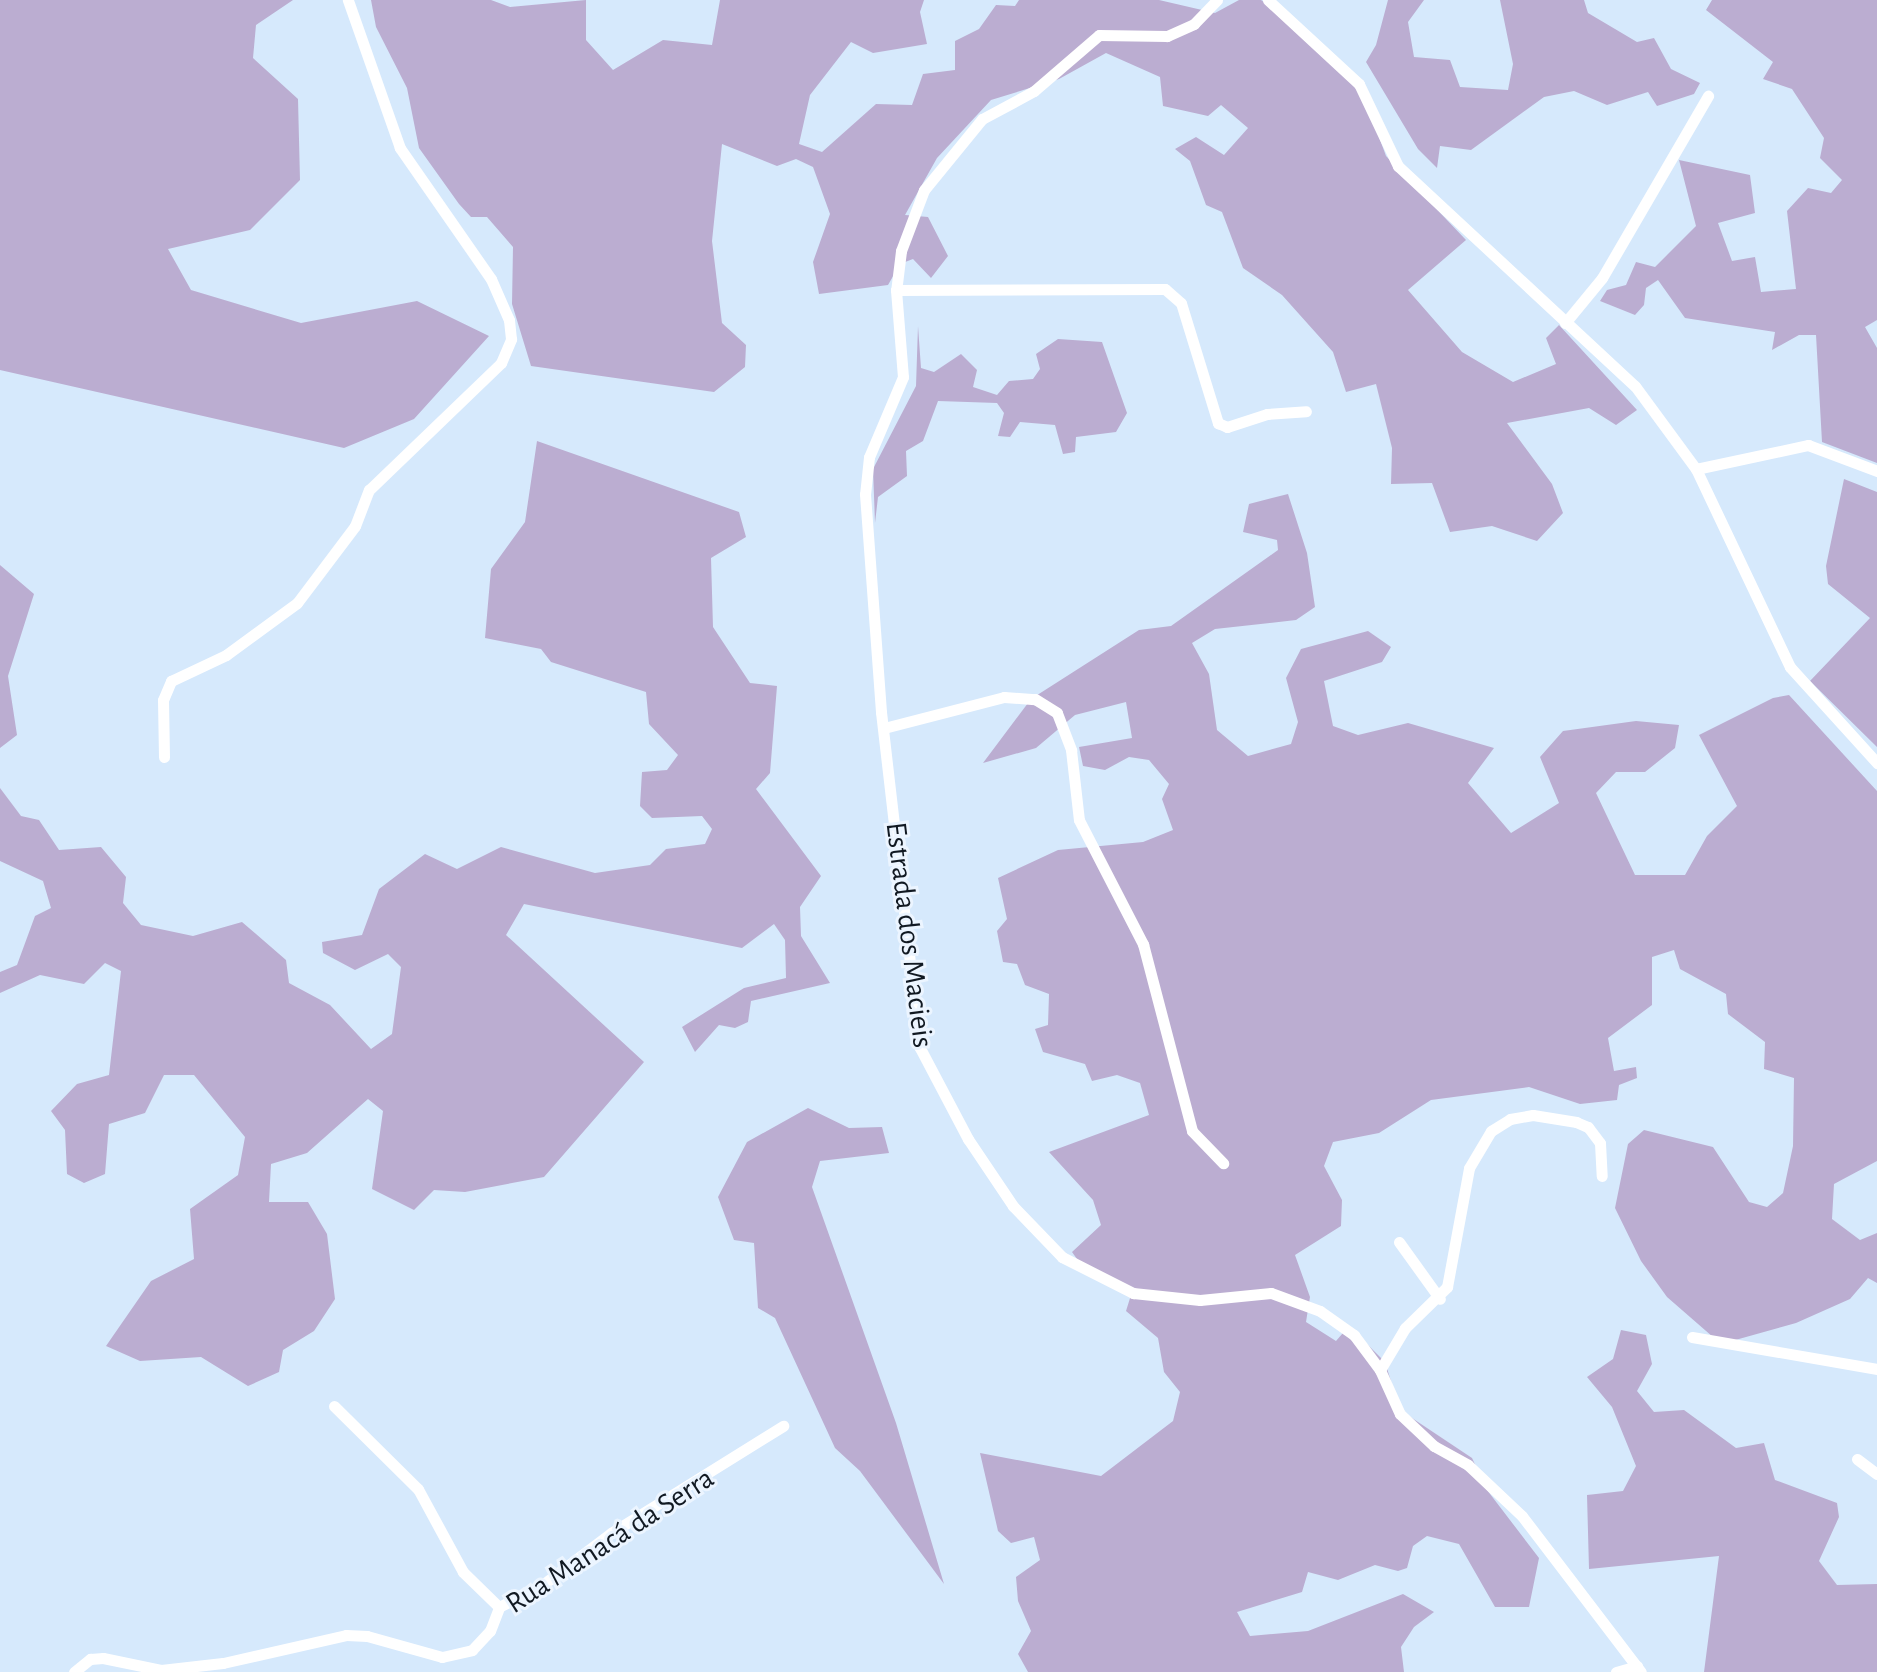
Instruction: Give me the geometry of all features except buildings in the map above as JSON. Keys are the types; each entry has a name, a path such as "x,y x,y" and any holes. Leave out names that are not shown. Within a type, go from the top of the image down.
{"street":[{"path":"164,757 163,700 171,681 226,655 297,603 355,526 369,490 501,363 511,339 507,312 491,279 400,148 348,0"},
{"name":"Estrada dos Macieis","path":"1217,0 1194,24 1167,36 1099,35 1034,91 982,119 945,158 924,190 901,251 896,290 903,377 869,457 865,494 884,728 920,1048 968,1139 1013,1206 1062,1257 1105,1283 1133,1293 1178,1299 1261,1293 1292,1299 1336,1320 1380,1370 1400,1414 1434,1446 1468,1465 1522,1516 1639,1669"},
{"path":"1268,0 1359,84 1398,166 1635,386 1696,469 1790,667 1877,763"},
{"path":"1565,323 1602,278 1708,96"},
{"path":"896,290 1101,285 1173,292 1181,303 1218,423 1227,427 1267,414 1306,411"},
{"path":"1696,469 1808,445 1877,471"},
{"path":"884,728 1004,697 1035,699 1057,713 1071,750 1079,820 1143,944 1192,1131 1223,1163"},
{"path":"1380,1370 1405,1328 1440,1299 1453,1269 1469,1168 1491,1131 1510,1119 1533,1115 1576,1122 1588,1127 1600,1143 1602,1176"},
{"path":"1399,1242 1440,1299"},
{"path":"1692,1337 1877,1369"},
{"path":"334,1406 418,1489 463,1572 499,1607"},
{"name":"Rua Manacá da Serra","path":"74,1672 90,1659 103,1658 161,1670 223,1663 346,1635 367,1636 442,1657 472,1650 490,1631 499,1607 545,1583 611,1533 783,1426"},
{"path":"1857,1459 1877,1474"},
{"path":"1616,1672 1639,1669"}],"shaded area":[{"path":"0,0 293,0 256,25 253,58 298,99 300,180 250,230 168,249 191,290 301,323 417,301 489,336 414,419 344,448 0,370"},
{"path":"371,0 491,0 510,7 586,0 586,40 613,70 663,40 712,45 720,0 924,0 920,12 927,44 873,53 851,42 810,95 799,144 822,152 876,104 912,105 923,74 955,70 955,41 979,29 996,5 1015,6 1019,0 1159,0 1215,13 1239,0 1261,0 1302,30 1361,88 1386,156 1466,240 1408,290 1462,352 1513,382 1556,364 1546,338 1559,325 1637,410 1616,425 1589,408 1507,423 1552,484 1563,513 1537,541 1492,526 1450,532 1432,483 1391,484 1392,448 1376,384 1346,392 1333,352 1282,295 1243,268 1222,212 1206,205 1190,161 1175,149 1196,137 1224,155 1248,128 1221,105 1208,116 1163,106 1160,77 1106,53 1059,79 991,100 937,158 905,215 928,217 948,256 931,278 913,259 900,264 888,285 819,294 813,262 830,214 813,167 796,159 777,166 722,144 712,241 722,323 746,345 745,367 714,392 531,366 512,304 513,247 487,217 471,217 419,148 407,88 376,27"},
{"path":"1388,0 1424,0 1408,22 1414,57 1450,60 1460,87 1508,90 1513,64 1500,0 1584,0 1588,13 1637,42 1654,38 1671,69 1700,83 1694,94 1657,106 1648,92 1607,105 1574,91 1544,97 1471,150 1440,146 1437,168 1418,149 1366,62 1376,45"},
{"path":"1712,0 1877,0 1877,320 1865,327 1877,348 1877,463 1822,442 1816,335 1799,335 1772,350 1775,332 1685,318 1658,280 1646,288 1644,305 1635,315 1600,301 1607,290 1626,285 1636,262 1655,267 1696,226 1679,160 1750,175 1755,213 1718,223 1732,261 1755,257 1761,292 1796,289 1787,211 1808,188 1831,193 1842,180 1820,158 1824,138 1792,89 1763,79 1773,62 1706,10"},
{"path":"918,326 921,368 934,372 961,354 977,370 973,387 997,395 1009,381 1033,379 1040,369 1036,354 1058,339 1102,342 1127,413 1116,432 1076,437 1075,452 1063,454 1055,425 1020,422 1010,437 998,436 1004,413 997,403 938,401 923,441 906,451 907,476 878,497 875,523 873,469 916,386"},
{"path":"537,441 739,512 746,537 711,558 713,627 750,683 777,686 770,773 756,789 821,876 800,907 801,936 830,983 751,1001 748,1022 735,1028 719,1025 695,1052 682,1027 744,988 786,978 785,940 774,924 742,948 524,904 506,935 644,1062 544,1177 465,1192 434,1190 414,1210 372,1189 383,1111 368,1099 307,1153 271,1164 269,1202 308,1202 327,1234 335,1299 314,1331 283,1350 279,1372 248,1386 201,1357 140,1361 106,1346 151,1281 194,1259 190,1209 238,1175 245,1137 194,1075 164,1075 145,1113 109,1124 105,1174 84,1183 67,1174 65,1130 51,1111 77,1084 109,1075 121,971 105,963 84,984 40,975 0,993 0,972 17,965 35,916 51,908 43,881 0,861 0,788 21,816 39,820 59,850 101,847 126,877 123,903 141,925 193,936 242,922 286,960 289,983 330,1005 371,1049 392,1034 401,967 388,954 355,970 323,953 322,942 362,935 379,889 425,854 457,869 501,847 595,873 650,865 666,849 705,844 712,829 702,816 652,818 640,806 642,772 667,770 678,755 649,724 646,692 551,662 541,649 485,638 491,569 525,522"},
{"path":"1844,479 1877,492 1877,747 1810,681 1870,618 1828,584 1826,566"},
{"path":"1288,494 1307,553 1315,607 1296,620 1215,629 1192,643 1209,674 1217,730 1248,756 1291,744 1298,722 1286,678 1301,649 1368,631 1391,647 1382,662 1324,681 1333,726 1358,735 1408,723 1494,748 1468,783 1511,833 1559,803 1540,757 1563,731 1636,721 1679,725 1675,748 1645,772 1616,772 1596,793 1635,875 1685,875 1707,836 1737,806 1699,735 1773,698 1789,695 1877,791 1877,1161 1834,1184 1832,1219 1860,1240 1877,1233 1877,1283 1868,1278 1850,1299 1796,1323 1721,1344 1667,1297 1641,1261 1615,1208 1628,1144 1644,1130 1713,1147 1749,1202 1767,1207 1783,1193 1793,1146 1794,1078 1764,1069 1765,1042 1728,1014 1726,994 1680,969 1674,950 1652,957 1652,1005 1608,1038 1614,1071 1636,1067 1637,1078 1619,1085 1617,1100 1580,1104 1529,1087 1431,1100 1379,1133 1333,1142 1324,1166 1342,1200 1341,1226 1295,1255 1310,1297 1306,1322 1336,1341 1349,1326 1385,1362 1400,1410 1472,1458 1487,1490 1539,1558 1529,1607 1495,1607 1459,1544 1427,1536 1413,1546 1407,1568 1398,1571 1375,1565 1338,1580 1308,1572 1302,1592 1237,1612 1250,1636 1308,1631 1403,1594 1434,1612 1414,1627 1401,1647 1404,1672 1028,1672 1018,1654 1031,1631 1018,1601 1016,1577 1040,1560 1034,1537 1011,1543 998,1531 980,1453 1101,1476 1173,1421 1180,1392 1164,1372 1158,1338 1126,1311 1131,1295 1087,1273 1072,1252 1101,1225 1093,1200 1049,1152 1149,1115 1140,1083 1117,1075 1092,1081 1085,1064 1043,1052 1035,1029 1048,1025 1049,994 1025,985 1017,964 1003,962 997,931 1007,919 998,878 1058,850 1143,842 1173,830 1162,799 1169,784 1149,760 1129,757 1105,770 1083,766 1079,747 1132,738 1126,702 1075,715 1036,748 983,763 1031,699 1139,630 1171,626 1278,550 1277,540 1243,532 1249,504"},
{"path":"0,565 34,594 8,676 17,735 0,748"},
{"path":"808,1108 849,1128 882,1127 889,1153 820,1161 812,1187 896,1423 944,1584 860,1471 835,1448 775,1318 758,1308 754,1243 734,1240 718,1197 747,1142"},
{"path":"1621,1330 1646,1335 1652,1364 1637,1391 1654,1412 1684,1410 1736,1448 1764,1443 1775,1480 1837,1503 1839,1517 1819,1561 1837,1585 1877,1584 1877,1672 1704,1672 1719,1556 1589,1569 1587,1495 1623,1491 1636,1466 1612,1407 1587,1377 1613,1359"}]}
